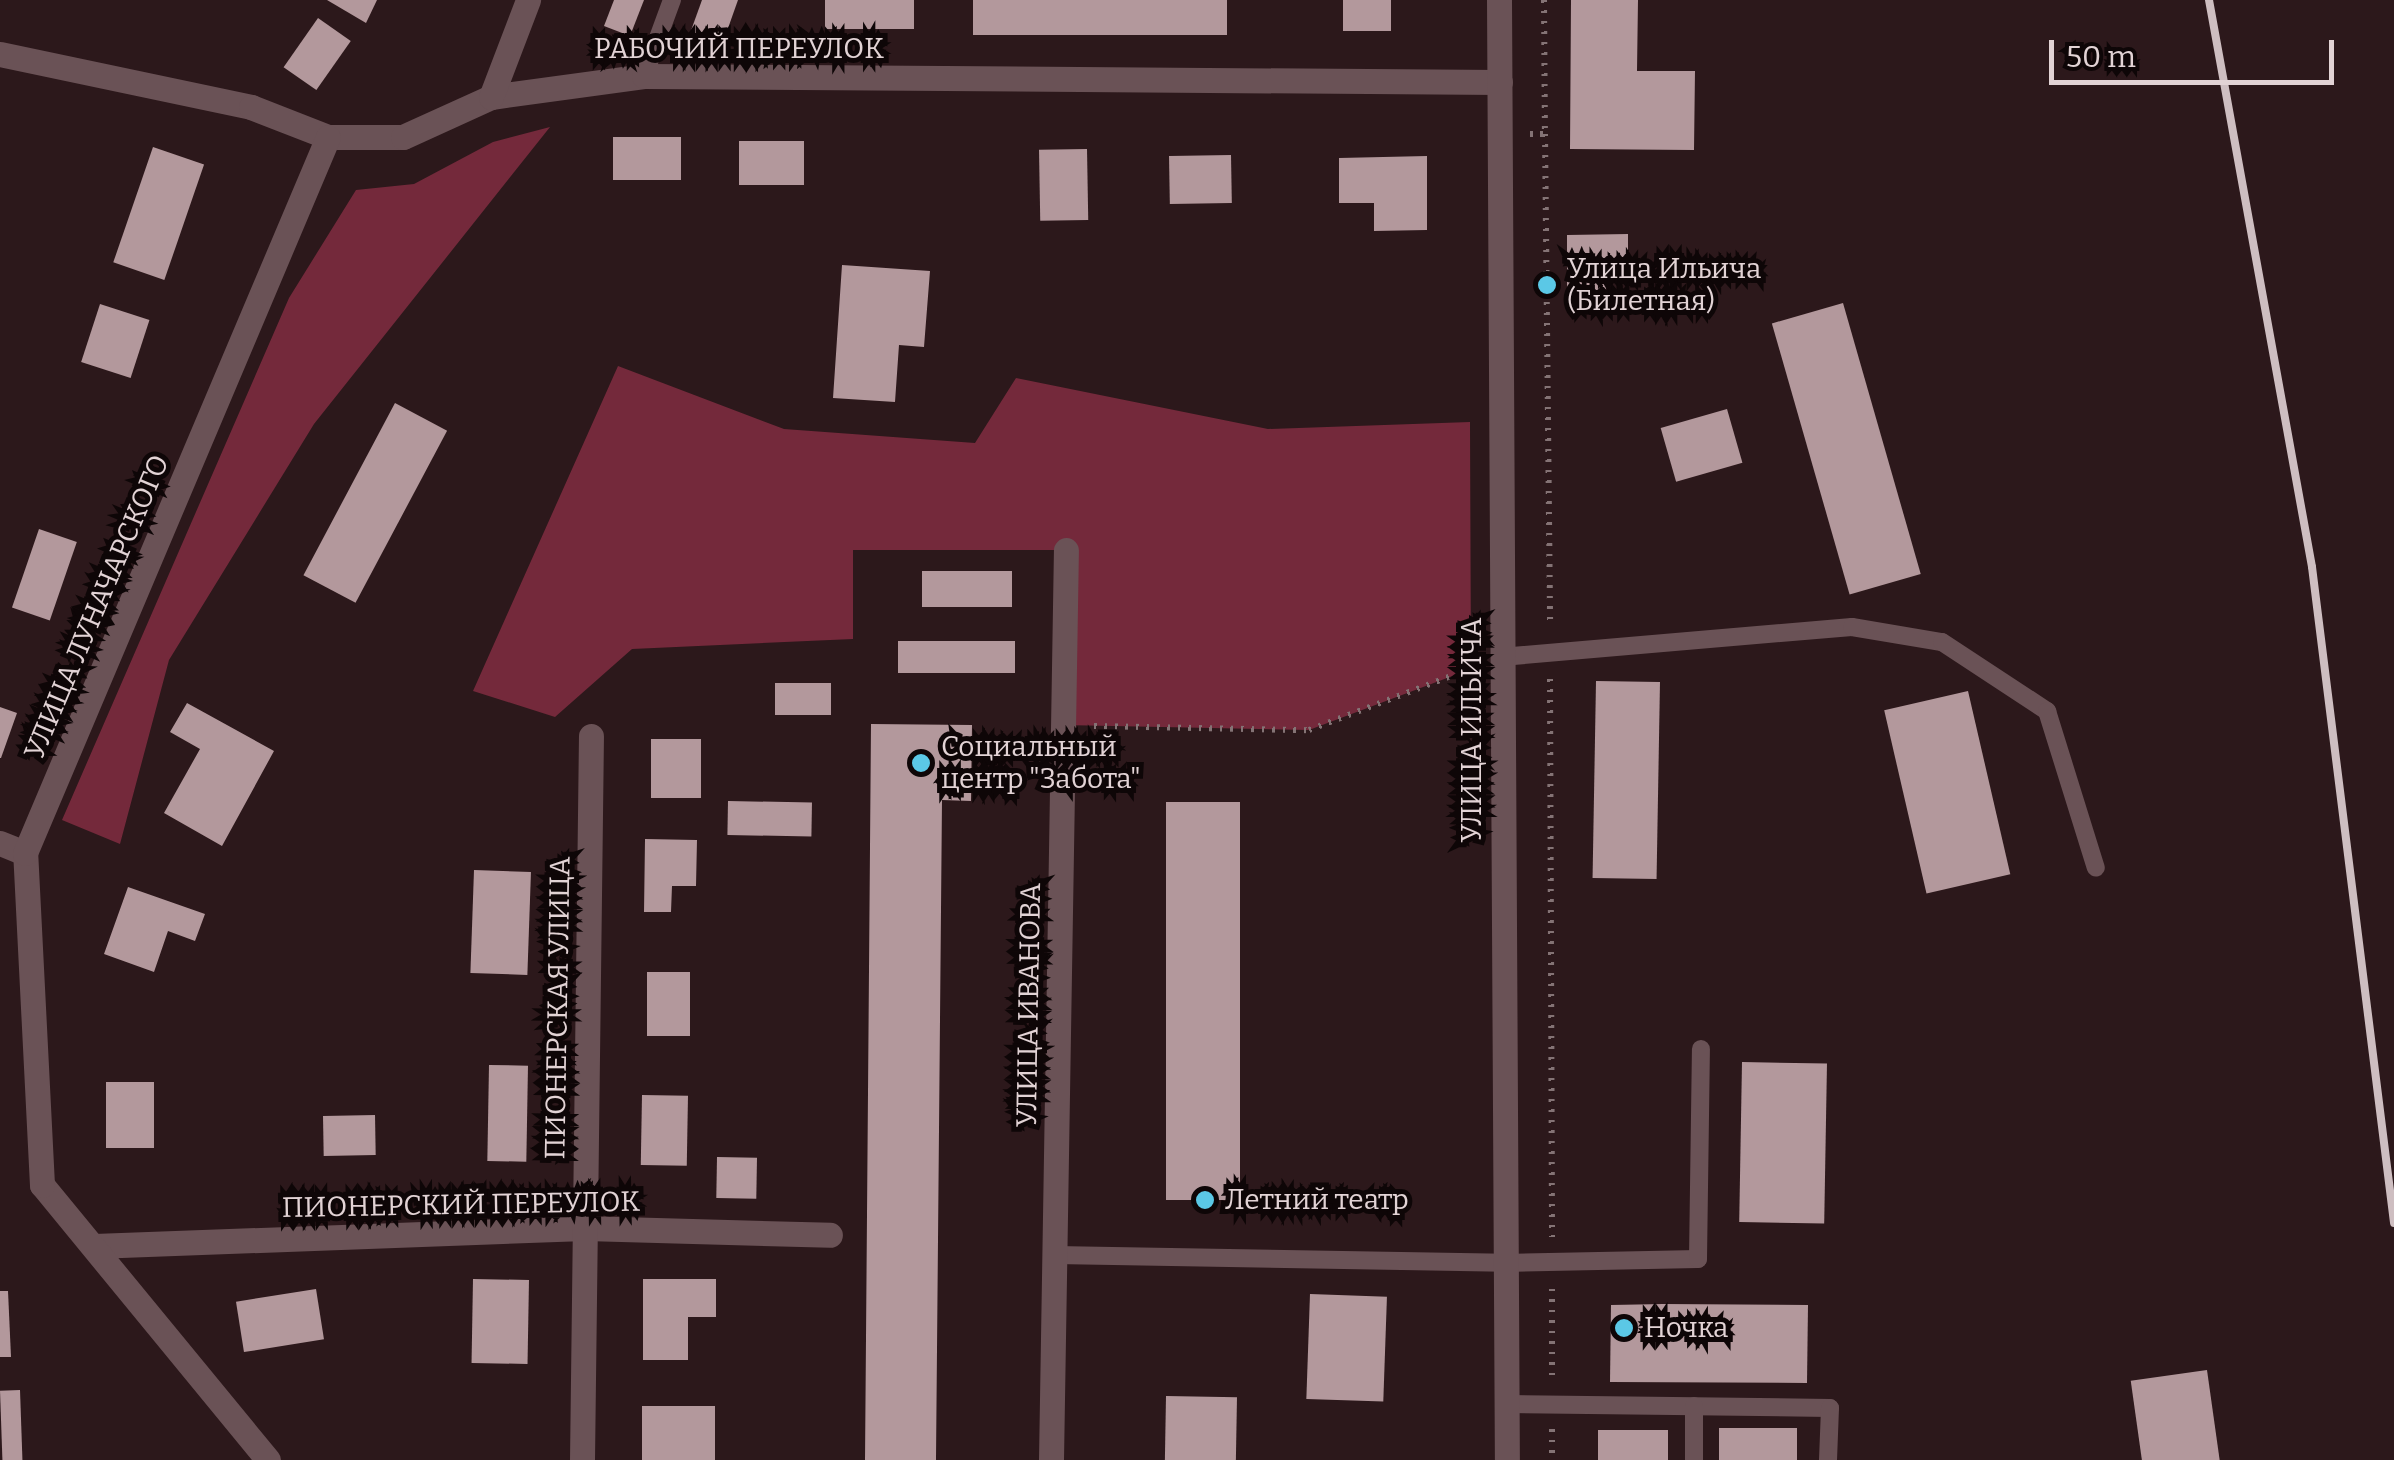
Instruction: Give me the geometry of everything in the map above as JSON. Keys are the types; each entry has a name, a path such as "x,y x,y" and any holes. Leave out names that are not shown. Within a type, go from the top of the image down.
{"street":[{"path":"491,97 528,0"},
{"name":"УЛИЦА ИЛЬИЧА","path":"1499,0 1503,133 1500,658 1507,1460"},
{"name":"РАБОЧИЙ ПЕРЕУЛОК","path":"0,54 251,107 328,138 403,137 491,97 644,76 1500,82"},
{"name":"УЛИЦА ЛУНАЧАРСКОГО","path":"268,1460 42,1185 25,853 328,138"},
{"name":"УЛИЦА ИВАНОВА","path":"1051,1460 1066,550"},
{"name":"ПИОНЕРСКАЯ УЛИЦА","path":"582,1460 591,736"},
{"path":"0,843 25,853"},
{"name":"ПИОНЕРСКИЙ ПЕРЕУЛОК","path":"94,1246 585,1228 830,1235"}],"lane":[{"path":"644,76 672,0"},
{"path":"1500,658 1852,628 1942,642 2047,711 2096,868"},
{"path":"1055,1255 1504,1263 1698,1259 1701,1050"},
{"path":"1507,1404 1830,1408 1828,1460"},
{"path":"1694,1406 1694,1460"}],"path":[{"path":"1544,0 1552,1460"},
{"path":"1503,133 1545,134"},
{"path":"1063,726 1310,730 1500,658"}],"shaded area":[{"path":"550,127 314,424 169,660 120,844 62,820 289,298 356,190 414,184 493,142"},
{"path":"618,366 784,429 975,443 1016,378 1268,429 1470,422 1471,669 1309,730 1063,725 1065,550 853,550 853,639 632,649 555,717 473,691"}],"building":[{"path":"327,0 377,0 366,23"},
{"path":"614,0 644,0 630,36 604,26"},
{"path":"702,0 738,0 721,48 689,36"},
{"path":"825,0 914,0 914,29 825,29"},
{"path":"973,0 1227,0 1227,35 973,35"},
{"path":"1343,0 1391,0 1391,31 1343,31"},
{"path":"1571,0 1638,0 1637,71 1695,71 1694,150 1570,149"},
{"path":"318,18 351,41 316,90 284,67"},
{"path":"613,137 681,137 681,180 613,180"},
{"path":"739,141 804,141 804,185 739,185"},
{"path":"153,147 204,165 164,280 113,262"},
{"path":"1087,149 1088,220 1040,221 1039,150"},
{"path":"1231,155 1232,203 1170,204 1169,156"},
{"path":"1427,156 1427,230 1374,231 1374,203 1339,203 1339,158"},
{"path":"1628,234 1628,274 1606,274 1606,301 1567,301 1567,235"},
{"path":"842,265 930,271 924,347 899,345 895,402 833,398"},
{"path":"1843,303 1921,574 1850,594 1772,323"},
{"path":"100,304 149,320 131,378 81,362"},
{"path":"395,403 447,431 356,603 303,575"},
{"path":"1727,409 1742,463 1676,482 1661,428"},
{"path":"39,529 77,542 50,621 12,607"},
{"path":"922,571 1012,571 1012,607 922,607"},
{"path":"898,641 1015,641 1015,673 898,673"},
{"path":"1596,681 1660,682 1657,879 1593,878"},
{"path":"775,683 831,683 831,715 775,715"},
{"path":"1968,691 2010,874 1926,894 1884,710"},
{"path":"187,703 274,751 222,846 164,813 200,749 170,732"},
{"path":"0,707 17,713 1,758 0,758"},
{"path":"871,724 972,725 971,801 942,800 936,1460 865,1460"},
{"path":"651,739 701,739 701,798 651,798"},
{"path":"728,801 812,802 811,836 727,835"},
{"path":"1166,802 1240,802 1240,1200 1166,1200"},
{"path":"645,839 697,840 696,886 672,886 671,912 644,912"},
{"path":"474,870 531,872 527,975 470,973"},
{"path":"128,887 205,914 195,941 168,931 154,972 104,954"},
{"path":"647,972 690,972 690,1036 647,1036"},
{"path":"1742,1062 1827,1063 1824,1223 1739,1222"},
{"path":"489,1065 528,1066 526,1162 487,1161"},
{"path":"106,1082 154,1082 154,1148 106,1148"},
{"path":"642,1095 688,1096 687,1166 641,1165"},
{"path":"375,1115 376,1155 324,1156 323,1116"},
{"path":"717,1157 757,1158 756,1199 716,1198"},
{"path":"473,1279 529,1280 528,1364 472,1363"},
{"path":"643,1279 716,1279 716,1317 688,1317 688,1360 643,1360"},
{"path":"316,1289 324,1339 244,1352 236,1302"},
{"path":"0,1291 8,1291 11,1357 0,1357"},
{"path":"1310,1294 1387,1297 1383,1402 1306,1399"},
{"path":"1611,1305 1808,1305 1807,1383 1610,1382"},
{"path":"2207,1370 2220,1460 2142,1460 2131,1381"},
{"path":"20,1390 22,1460 2,1460 0,1391"},
{"path":"1166,1396 1237,1397 1236,1460 1165,1460"},
{"path":"642,1406 715,1406 715,1460 642,1460"},
{"path":"1719,1428 1797,1428 1797,1460 1719,1460"},
{"path":"1598,1430 1668,1430 1668,1460 1598,1460"}],"railway":[{"path":"2209,0 2312,567 2394,1223"}],"place":[{"name":"Улица Ильича (Билетная)","path":"1547,285"},
{"name":"Социальный центр \"Забота\"","path":"921,763"},
{"name":"Летний театр","path":"1205,1200"},
{"name":"Ночка","path":"1624,1328"}]}
